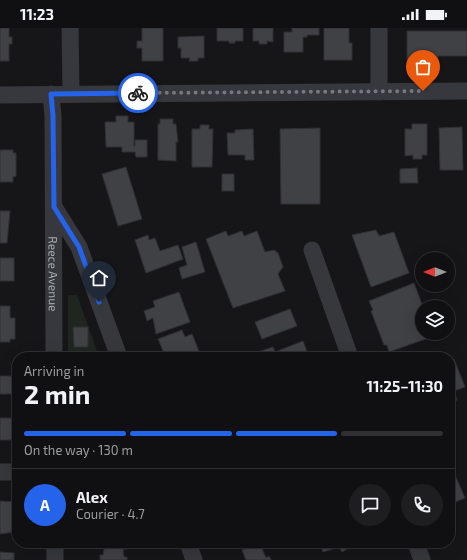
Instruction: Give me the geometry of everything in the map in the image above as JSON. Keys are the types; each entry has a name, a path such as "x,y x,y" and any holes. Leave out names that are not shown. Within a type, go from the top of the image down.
{"street":[{"path":"70,28 71,93"},
{"path":"379,28 379,92"},
{"path":"0,95 71,93 467,91"},
{"name":"Reece Avenue","path":"51,94 53,116 54,352"},
{"path":"54,207 79,247 117,352"},
{"path":"312,250 348,352"},
{"path":"0,472 12,472"},
{"path":"55,548 55,560"},
{"path":"190,548 194,560"},
{"path":"418,548 422,560"}],"shaded area":[{"path":"68,295 77,295 97,352 68,352"}],"building":[{"path":"0,28 9,28 9,37 12,37 12,44 9,44 9,61 0,61"},
{"path":"142,28 163,28 163,61 142,61 142,48 137,48 137,41 142,41"},
{"path":"217,28 243,28 243,41 229,43 229,41 217,41"},
{"path":"253,28 273,28 273,42 267,41 267,44 259,44 259,41 253,41"},
{"path":"292,28 319,28 319,35 307,35 307,37 303,37 303,52 284,52 284,32 292,32"},
{"path":"324,28 349,28 349,43 352,43 352,60 324,60"},
{"path":"407,31 467,31 467,56 438,56 438,63 407,63"},
{"path":"204,36 204,58 198,58 198,61 189,61 190,58 181,58 181,48 178,48 178,37"},
{"path":"116,116 128,116 128,122 134,122 134,146 135,140 147,140 147,157 136,157 135,152 122,152 122,147 106,147 105,122 116,122"},
{"path":"160,119 173,119 173,124 176,124 178,142 176,142 176,161 158,160 158,124 160,124"},
{"path":"412,124 427,124 427,155 422,155 422,159 413,159 413,155 405,156 405,129 412,129"},
{"path":"200,125 209,125 209,129 213,129 212,167 192,167 192,129 200,129"},
{"path":"462,127 463,170 440,170 439,128"},
{"path":"320,128 320,204 281,204 280,129"},
{"path":"253,129 254,160 245,160 245,155 228,155 227,133 235,133 235,130"},
{"path":"0,150 13,150 13,153 16,153 16,176 13,177 13,182 0,182"},
{"path":"126,167 142,219 118,226 102,174"},
{"path":"417,168 418,183 400,183 400,169"},
{"path":"222,174 234,174 234,191 222,191"},
{"path":"0,211 10,211 7,243 0,243"},
{"path":"376,230 379,236 394,232 409,273 371,287 352,235"},
{"path":"226,231 228,236 242,231 244,236 257,231 265,252 274,250 278,253 283,267 278,274 285,291 233,308 206,239"},
{"path":"148,235 149,240 155,238 160,251 178,245 183,259 146,273 135,240"},
{"path":"196,242 205,272 182,279 179,268 187,265 182,247"},
{"path":"0,258 14,258 14,281 0,281"},
{"path":"414,283 415,292 417,292 420,300 415,300 415,340 423,340 389,352 387,345 384,345 371,311 373,310 369,301"},
{"path":"179,292 190,322 156,334 153,318 147,321 144,311 155,307 153,301"},
{"path":"0,306 10,306 10,318 15,318 15,339 10,339 10,342 0,342"},
{"path":"290,309 297,326 262,339 255,322"},
{"path":"73,327 88,327 88,347 74,347"},
{"path":"182,330 185,337 192,334 199,351 164,352 158,339"},
{"path":"303,341 307,352 275,352"},
{"path":"273,347 275,352 258,352"},
{"path":"455,362 465,387 455,391"},
{"path":"0,376 12,376 12,394 0,394"},
{"path":"0,418 12,418 12,440 0,440"},
{"path":"455,475 465,498 455,502"},
{"path":"0,501 12,502 12,532 0,534"},
{"path":"104,548 128,548 123,549 124,557 127,557 127,560 100,560 100,555 103,555"},
{"path":"248,548 262,548 266,558 269,556 271,560 246,560 242,550"},
{"path":"322,548 336,548 323,552"},
{"path":"340,548 349,548 342,552"},
{"path":"0,552 14,553 14,560 0,560"}],"way so far":[{"path":"138,93 423,91"}],"route":[{"path":"99,302 79,247 54,207 53,116 51,94 138,93"}]}
